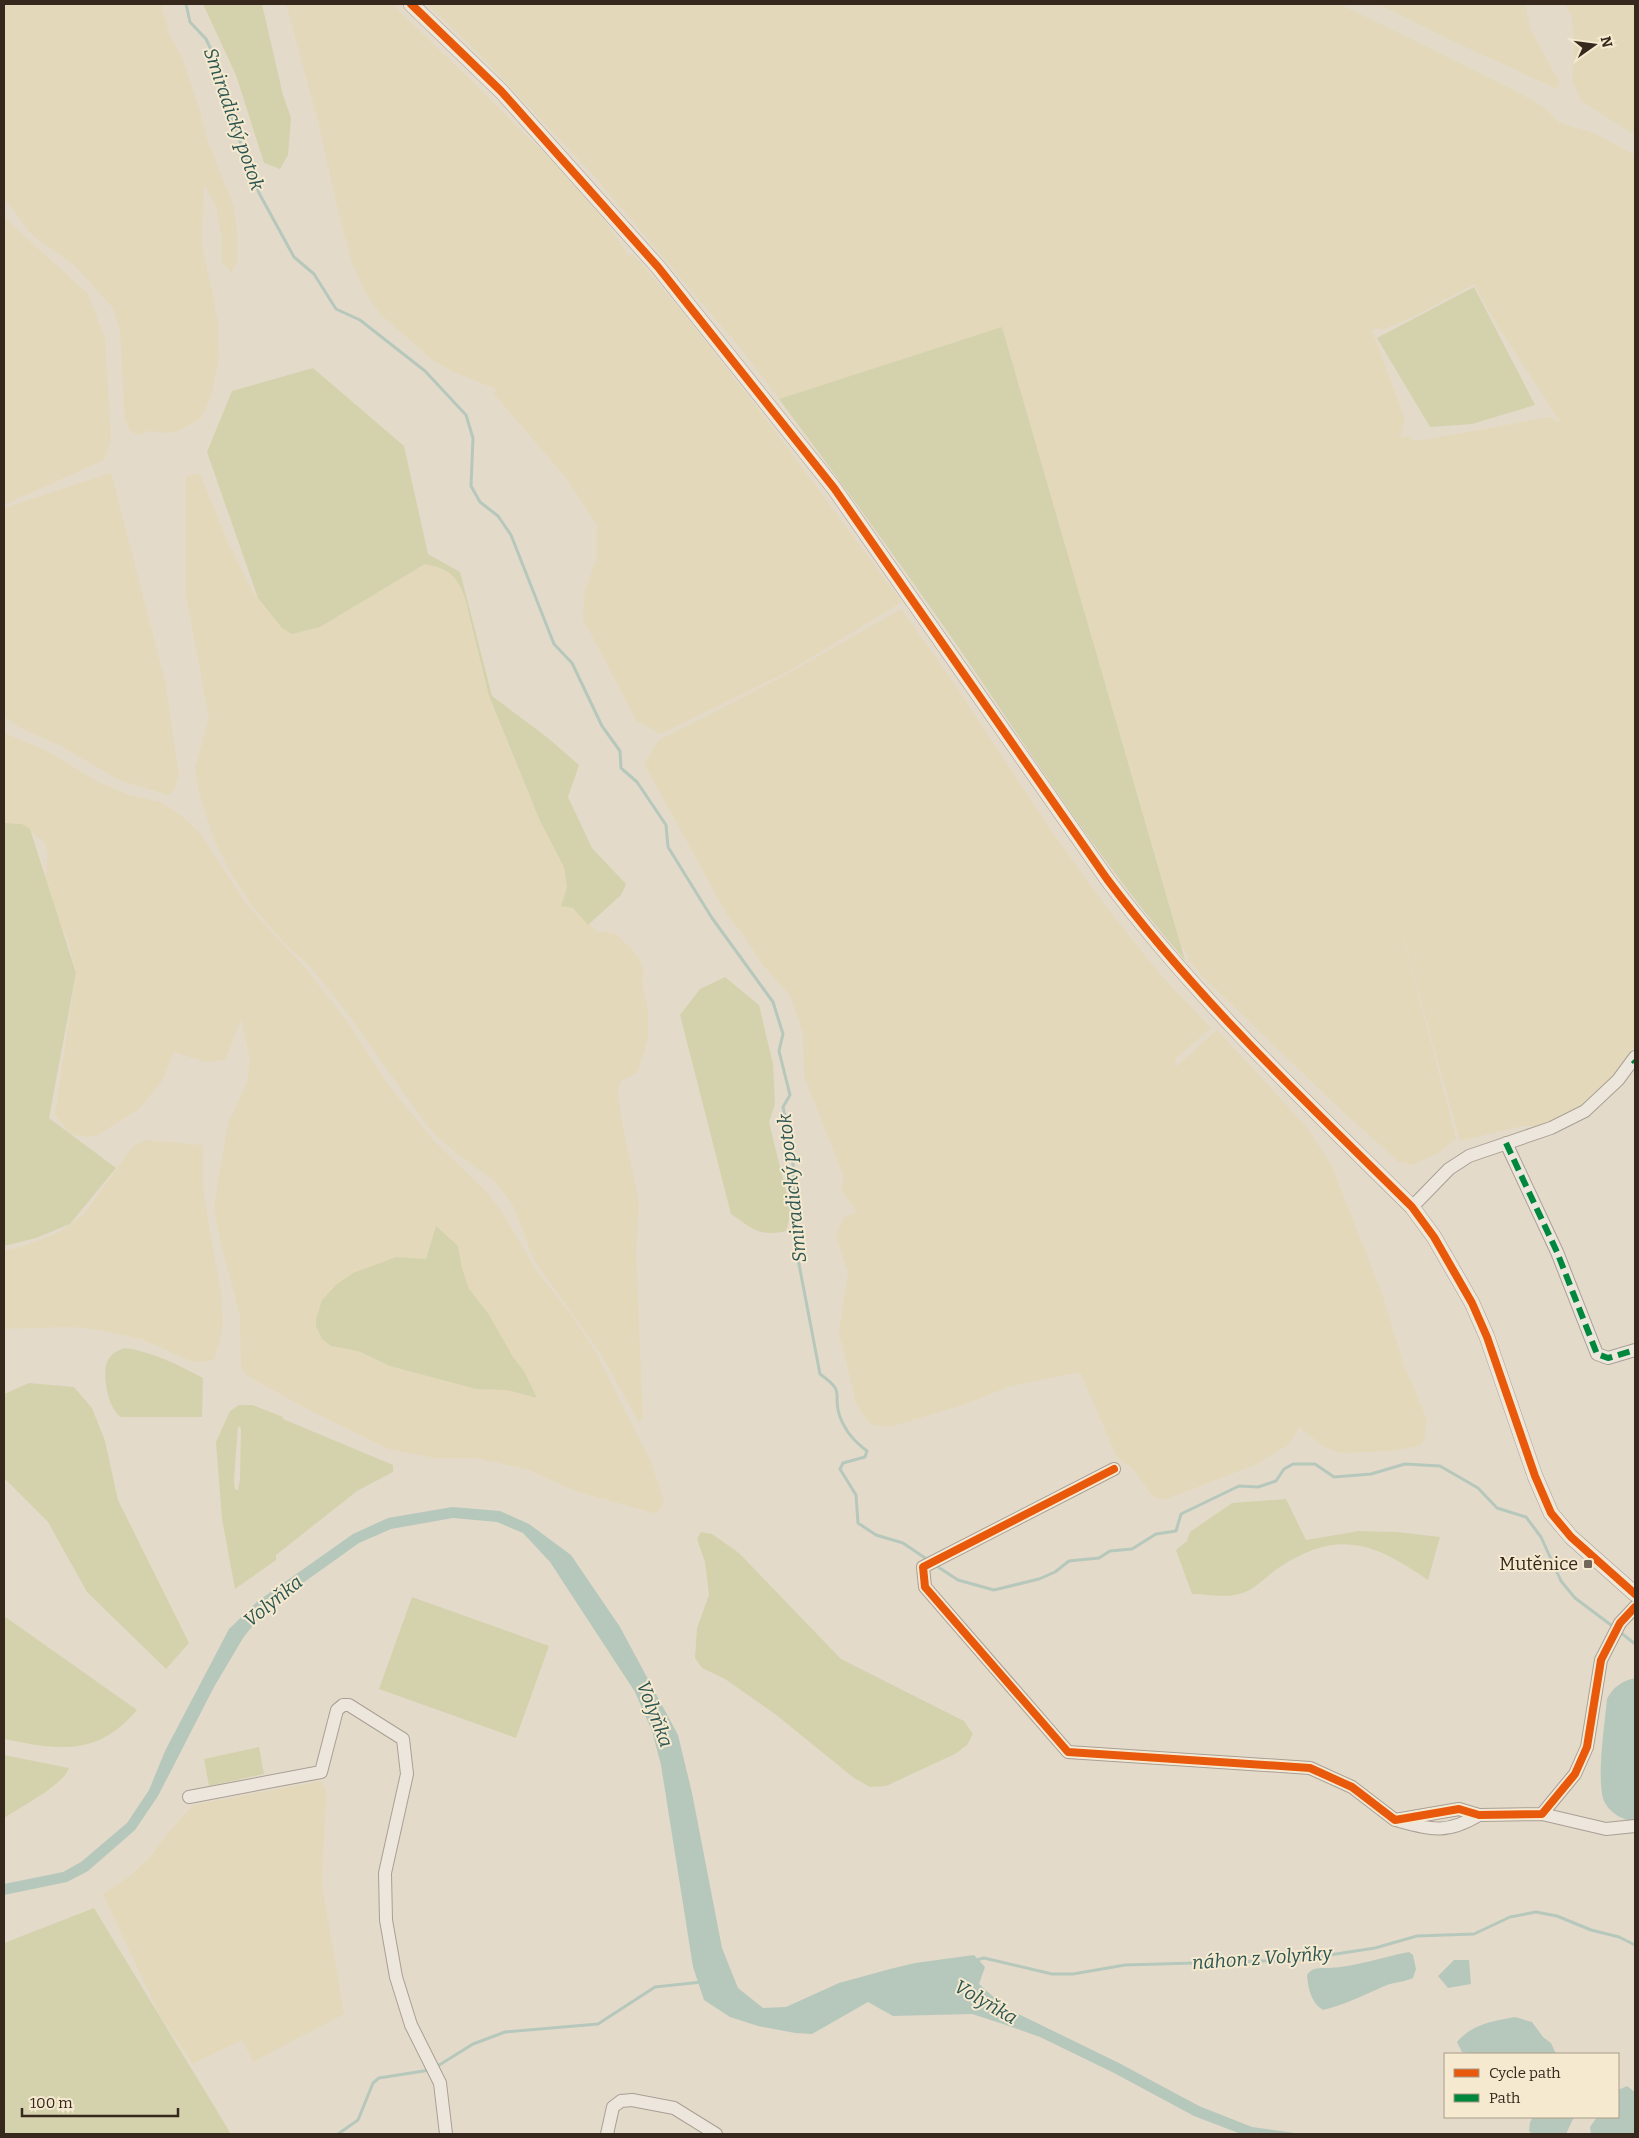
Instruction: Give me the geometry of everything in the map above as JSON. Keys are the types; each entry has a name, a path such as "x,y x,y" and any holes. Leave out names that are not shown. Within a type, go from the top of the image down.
{"street":[{"path":"411,4 501,91 658,267 828,480 1134,916 1231,1027 1412,1207 1455,1270 1472,1303 1487,1337 1535,1476 1552,1513 1571,1537 1635,1594"},
{"path":"1412,1207 1449,1169 1469,1156 1551,1128 1585,1111 1618,1080 1635,1060"},
{"path":"1506,1143 1557,1252 1597,1354 1608,1358 1635,1350"},
{"path":"1114,1469 923,1567 925,1588 1068,1752 1310,1768 1352,1787 1394,1820 1459,1809 1479,1815 1542,1814 1606,1829 1635,1826"},
{"path":"1542,1814 1575,1774 1587,1747 1601,1660 1620,1623 1635,1607"},
{"path":"189,1797 321,1772 337,1710 343,1705 349,1705 403,1739 408,1774 386,1873 386,1920 396,1977 411,2025 440,2083 446,2134"},
{"path":"607,2134 613,2107 621,2101 632,2100 674,2108 716,2134"}],"shaded area":[{"path":"4,4 161,4 170,36 182,57 208,142 234,207 237,231 237,262 231,273 222,262 221,231 216,207 204,184 202,245 218,322 219,357 211,396 201,418 181,430 168,433 149,431 138,435 130,431 125,419 120,331 113,308 75,266 32,235 4,198"},
{"path":"203,4 262,4 283,95 291,118 288,155 280,169 264,163 236,75"},
{"path":"286,4 392,4 477,86 557,166 604,220 629,256 633,254 684,314 769,423 902,602 789,671 661,734 637,721 583,619 585,590 597,557 597,525 567,479 494,394 496,389 456,373 435,362 380,314 365,292 352,263 318,121"},
{"path":"427,4 1340,4 1512,89 1544,107 1560,123 1594,133 1635,155 1635,1045 1603,1088 1583,1106 1554,1122 1535,1126 1522,1126 1460,1141 1397,914 1456,1138 1440,1152 1412,1165 1399,1162 1341,1110 1203,977 1186,958 1189,957 1182,948 1002,327 779,399 741,349 593,175 479,54","holes":["1474,284 1497,325 1561,423 1549,417 1424,440 1413,440 1408,436 1400,438 1405,420 1372,330 1380,328 1382,330 1413,317"]},
{"path":"1378,4 1525,4 1531,30 1560,83 1557,89"},
{"path":"1565,4 1635,4 1635,135 1581,101 1572,81 1574,48 1572,16"},
{"path":"4,214 8,221 88,294 105,338 111,441 104,460 4,505"},
{"path":"1474,287 1535,405 1472,424 1430,427 1377,338"},
{"path":"1002,327 1185,960 1096,848 916,587 779,399"},
{"path":"313,368 404,446 428,554 460,572 492,696 548,738 579,765 568,797 592,848 626,884 621,895 588,925 573,908 561,906 567,887 564,867 540,821 489,696 465,598 459,584 451,574 440,568 425,564 320,627 292,634 282,628 258,598 207,452 232,391"},
{"path":"111,473 165,681 179,774 174,791 168,795 119,780 61,746 23,729 4,717 4,508"},
{"path":"200,474 226,538 251,589 282,628 320,627 425,564 439,567 454,576 465,598 489,697 540,821 564,867 567,887 562,903 558,905 573,908 597,932 615,933 632,949 640,960 644,972 642,982 648,1010 648,1039 637,1073 621,1081 618,1092 621,1118 639,1202 636,1253 643,1420 639,1422 599,1351 534,1260 512,1203 493,1180 435,1135 346,1011 309,965 286,945 252,906 230,872 213,837 199,792 195,768 209,717 186,595 186,476"},
{"path":"901,609 952,680 1050,829 1105,905 1159,973 1211,1028 1176,1058 1174,1066 1178,1065 1217,1030 1306,1126 1331,1164 1382,1294 1404,1366 1427,1419 1424,1440 1420,1446 1391,1451 1341,1453 1324,1447 1298,1426 1298,1430 1288,1445 1255,1465 1164,1500 1154,1497 1133,1469 1119,1459 1115,1453 1080,1372 1011,1386 966,1404 890,1427 870,1424 856,1403 839,1332 848,1273 836,1236 843,1218 857,1212 841,1190 844,1177 804,1076 803,1034 790,995 762,964 743,934 729,918 644,764 659,740 784,676"},
{"path":"4,733 47,751 98,782 129,795 160,802 181,815 201,834 246,904 306,969 349,1024 386,1082 434,1141 488,1193 505,1217 538,1273 570,1313 596,1353 651,1462 664,1501 657,1514 575,1491 529,1470 477,1458 434,1458 389,1449 315,1413 246,1375 241,1367 240,1316 221,1244 214,1206 228,1123 247,1083 250,1057 241,1019 225,1060 205,1062 174,1052 162,1081 139,1109 96,1136 85,1137 70,1134 55,1115 76,973 68,939 55,917 44,891 48,853 45,843 22,824 4,823","holes":["436,1226 458,1246 462,1268 469,1289 488,1313 513,1357 524,1371 536,1398 507,1390 476,1389 390,1366 358,1351 331,1346 396,1257 426,1259"]},
{"path":"4,823 22,824 30,829 76,973 49,1118 116,1168 70,1224 36,1238 4,1246"},
{"path":"725,977 759,1005 773,1064 775,1104 769,1122 791,1212 786,1231 777,1233 763,1232 751,1228 731,1214 680,1015 700,989"},
{"path":"145,1140 203,1145 203,1191 221,1293 223,1328 214,1360 193,1362 141,1339 101,1330 72,1327 4,1329 4,1250 21,1247 60,1232 84,1214 133,1146"},
{"path":"436,1226 458,1246 462,1268 469,1289 488,1313 513,1357 524,1371 537,1398 507,1390 476,1389 390,1366 358,1351 331,1346 322,1339 316,1326 316,1319 322,1300 337,1284 353,1273 396,1257 426,1259"},
{"path":"124,1348 155,1355 203,1378 202,1417 121,1417 116,1413 109,1399 105,1373 111,1356"},
{"path":"29,1383 74,1387 92,1408 105,1441 118,1500 189,1643 166,1669 87,1592 48,1522 4,1478 4,1394"},
{"path":"239,1405 253,1405 393,1465 393,1472 357,1491 276,1555 276,1560 235,1589 222,1519 216,1442 230,1411","holes":["238,1426 241,1428 240,1479 238,1490 235,1489 234,1480"]},
{"path":"1286,1499 1306,1540 1359,1531 1397,1532 1440,1537 1428,1580 1391,1557 1374,1550 1357,1545 1339,1544 1301,1555 1280,1567 1256,1586 1245,1592 1228,1596 1192,1594 1176,1550 1187,1541 1190,1532 1232,1503"},
{"path":"701,1532 712,1534 739,1553 841,1659 964,1721 973,1734 967,1745 955,1754 886,1786 870,1787 854,1778 775,1714 725,1679 702,1668 695,1658 697,1628 709,1595 705,1562 697,1539"},
{"path":"412,1597 549,1646 516,1738 379,1689"},
{"path":"4,1616 137,1710 122,1725 107,1736 92,1743 60,1747 42,1746 4,1739"},
{"path":"259,1747 264,1774 209,1786 204,1759"},
{"path":"4,1755 69,1768 66,1774 51,1788 4,1818"},
{"path":"321,1781 326,1790 322,1885 344,2014 253,2062 242,2040 193,2064 160,2016 103,1894 130,1876 151,1856 167,1834 193,1805"},
{"path":"94,1908 230,2134 4,2134 4,1943"}],"water":[{"name":"Volyňka","path":"452,1507 500,1511 529,1524 571,1555 620,1627 678,1735 692,1793 722,1948 738,1988 763,2008 786,2007 839,1983 890,1969 915,1963 974,1955 985,1967 979,1984 1006,2008 1119,2063 1199,2106 1252,2127 1302,2134 1241,2134 1194,2116 1114,2073 1040,2037 972,2014 893,2016 868,2002 812,2034 795,2033 758,2026 730,2017 704,2000 693,1967 661,1765 652,1731 635,1692 550,1562 523,1533 497,1522 453,1518 391,1529 359,1543 265,1610 243,1638 214,1687 158,1796 135,1830 88,1871 67,1882 4,1895 4,1884 63,1872 81,1862 127,1823 149,1790 165,1751 229,1629 258,1601 353,1534 388,1518"},
{"path":"1635,1678 1635,1821 1630,1821 1621,1818 1609,1809 1604,1801 1601,1780 1602,1751 1607,1699 1618,1685"},
{"path":"1409,1952 1413,1955 1416,1969 1413,1978 1387,1985 1323,2010 1313,1999 1309,1990 1307,1975 1314,1969 1349,1966"},
{"path":"1454,1960 1469,1960 1471,1984 1448,1988 1438,1976"},
{"path":"1515,2017 1532,2022 1543,2037 1551,2043 1556,2053 1462,2052 1457,2042 1469,2031 1491,2022"},
{"path":"1627,2086 1635,2092 1635,2134 1591,2134 1590,2127 1596,2118 1619,2118 1619,2090"},
{"path":"1532,2118 1574,2118 1566,2134 1532,2134 1529,2131"}],"waterway":[{"name":"Smiradický potok","path":"186,4 190,22 206,39 215,58 226,103 259,193 294,257 314,274 336,309 360,320 425,371 466,415 473,438 471,486 480,502 498,516 511,535 554,644 572,663 602,726 620,751 621,768 637,782 666,825 668,847 712,918 773,1002 783,1034 779,1051 790,1095 783,1107 792,1149 798,1259 820,1374 836,1390 840,1417 848,1432 867,1451 865,1457 843,1463 840,1469 856,1495 858,1523 876,1535 903,1543 928,1560"},
{"name":"Smiradický potok","path":"935,1565 958,1580 994,1590 1039,1579 1055,1572 1069,1561 1099,1558 1110,1551 1132,1549 1156,1534 1176,1531 1181,1514 1239,1486 1258,1487 1276,1481 1284,1469 1293,1464 1315,1464 1334,1477 1371,1474 1405,1464 1440,1466 1478,1488 1497,1508 1526,1517 1541,1537 1561,1581 1575,1598 1615,1628"},
{"name":"Smiradický potok","path":"1620,1632 1635,1644"},
{"name":"náhon z Volyňky","path":"976,1960 984,1958 1052,1974 1073,1974 1125,1965 1297,1960 1375,1948 1417,1936 1474,1934 1510,1917 1536,1912 1557,1916 1591,1930 1619,1937 1635,1945"},
{"path":"436,2067 473,2044 505,2032 598,2024 655,1987 702,1982"},
{"path":"338,2134 358,2120 373,2083 379,2078 430,2070"}],"marked path":[{"path":"1506,1143 1557,1252 1597,1354 1608,1358 1635,1350"}],"cycle path":[{"path":"411,4 501,91 658,267 834,488 1107,879 1142,923 1215,1008 1412,1207 1434,1237 1472,1303 1487,1337 1535,1476 1551,1513 1571,1537 1635,1594"},
{"path":"1114,1469 923,1567 925,1587 1068,1752 1310,1768 1352,1787 1395,1820 1459,1809 1479,1815 1542,1814 1575,1774 1587,1747 1601,1660 1620,1623 1635,1607"}],"place":[{"name":"Mutěnice","path":"1588,1564"}]}
